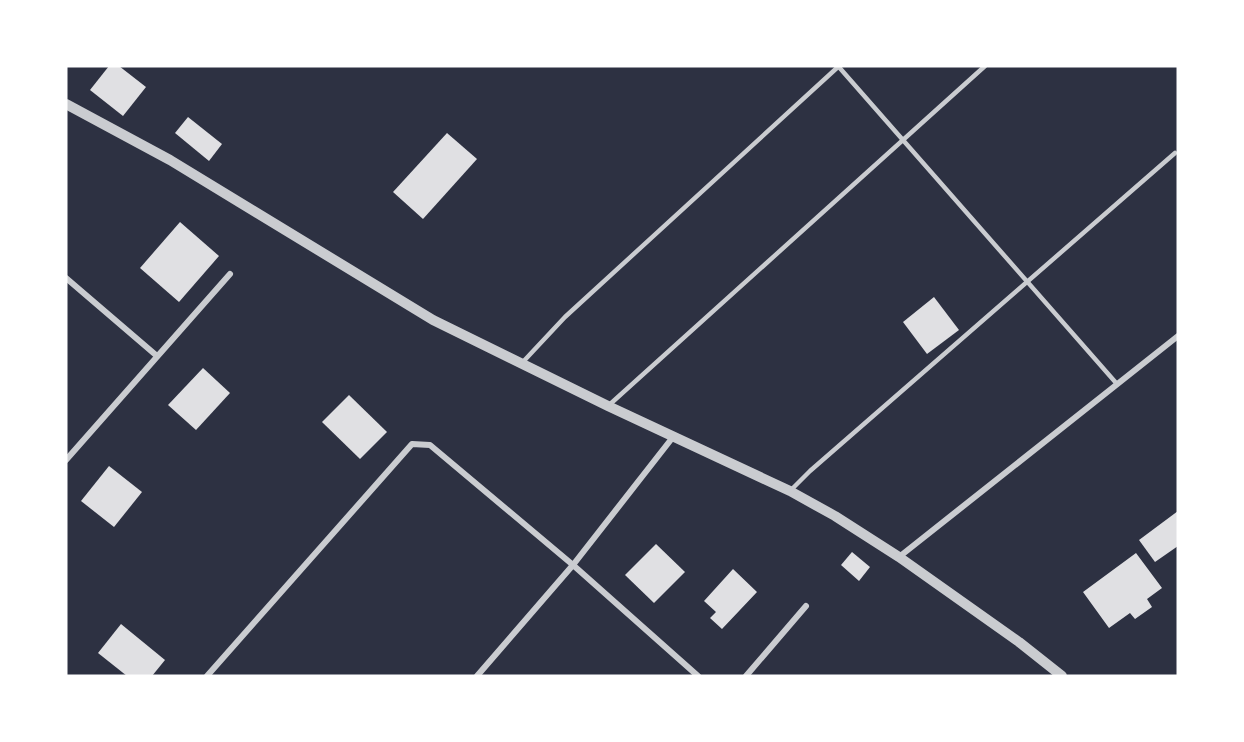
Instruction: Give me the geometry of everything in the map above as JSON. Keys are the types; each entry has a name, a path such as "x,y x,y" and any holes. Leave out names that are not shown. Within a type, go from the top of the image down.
{"street":[{"path":"66,104 170,160 433,320 608,406 790,491 835,516 899,557 1062,676"},
{"path":"66,460 230,274"},
{"path":"66,278 157,356"},
{"path":"899,557 1178,336"},
{"path":"477,676 573,565 674,437"},
{"path":"207,676 412,444 430,445 573,565 698,676"},
{"path":"746,676 806,606"}],"lane":[{"path":"521,364 565,317 838,66 1118,384"},
{"path":"608,406 985,66"},
{"path":"790,491 810,471 1176,153"}],"building":[{"path":"109,66 119,66 146,87 123,116 90,90"},
{"path":"188,117 222,144 209,161 175,133"},
{"path":"447,133 477,159 423,219 393,192"},
{"path":"180,222 219,256 179,302 140,268"},
{"path":"934,297 959,330 927,354 903,322"},
{"path":"203,368 230,393 196,430 168,405"},
{"path":"349,395 387,432 360,459 322,422"},
{"path":"109,466 142,492 114,527 81,501"},
{"path":"1178,511 1178,546 1155,562 1139,540"},
{"path":"656,544 685,572 654,603 625,575"},
{"path":"852,552 870,567 859,581 841,565"},
{"path":"1136,553 1162,588 1147,599 1152,607 1135,619 1130,613 1109,628 1083,592"},
{"path":"733,569 757,592 722,629 710,618 716,612 704,601"},
{"path":"121,624 165,660 152,676 127,676 98,653"}]}
